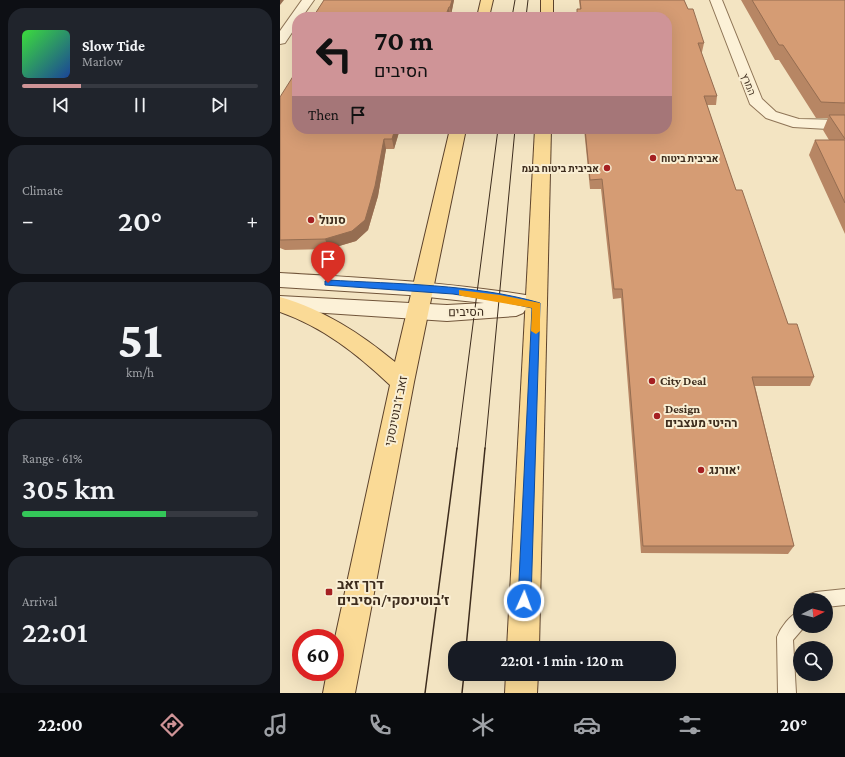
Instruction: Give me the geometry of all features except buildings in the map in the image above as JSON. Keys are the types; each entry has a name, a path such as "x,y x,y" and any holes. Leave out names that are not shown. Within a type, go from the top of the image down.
{"main road":[{"path":"484,12 487,0"},
{"path":"547,0 547,12"},
{"name":"זאב ז'בוטינסקי","path":"339,693 402,382 457,134"},
{"path":"523,641 537,306 542,134"},
{"path":"280,303 305,312 359,344 402,382"},
{"path":"521,693 522,681"}],"street":[{"path":"301,12 308,0"},
{"name":"המרץ","path":"716,0 755,101 772,115 798,124 845,125"},
{"path":"280,21 292,21"},
{"path":"280,40 292,26"},
{"name":"הסיבים","path":"280,280 422,289 500,298 537,306"},
{"name":"הסיבים","path":"280,303 417,312 474,312 537,306"}],"lane":[{"path":"833,598 845,597"},
{"path":"787,693 785,637 793,627"}],"tram line":[{"path":"513,12 515,0"},
{"path":"527,12 528,0"},
{"path":"457,449 497,134"},
{"path":"485,449 515,134"},
{"path":"425,693 457,448"},
{"path":"467,641 485,448"},
{"path":"462,693 463,681"}],"slow traffic":[{"path":"462,293 500,298 537,306 536,331"}],"place":[{"name":"אביבית ביטוח","path":"653,158"},
{"name":"אביבית ביטוח בעמ","path":"607,168"},
{"name":"סונול","path":"311,220"},
{"name":"City Deal","path":"652,381"},
{"name":"Design רהיטי מעצבים","path":"657,416"},
{"name":"אורנג'","path":"701,470"},
{"name":"דרך זאב ז׳בוטינסקי/הסיבים","path":"329,592"}],"route":[{"path":"328,283 453,292 500,298 537,306 524,601"}]}
